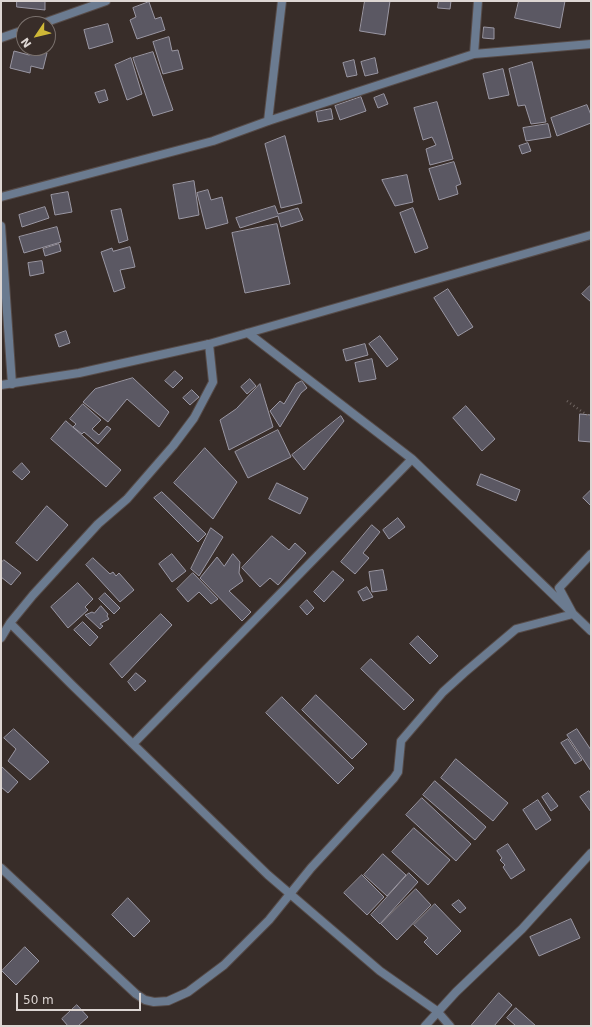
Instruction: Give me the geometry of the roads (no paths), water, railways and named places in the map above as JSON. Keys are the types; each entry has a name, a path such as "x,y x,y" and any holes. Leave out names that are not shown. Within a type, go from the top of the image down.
{"street":[{"path":"56,19 106,1"},
{"path":"268,121 282,1"},
{"path":"474,54 478,1"},
{"path":"1,38 16,33"},
{"path":"1,197 197,146 268,121 474,54 591,44"},
{"path":"1,226 12,384"},
{"path":"1,385 80,373 209,344 591,235"},
{"path":"248,333 412,459 591,631"},
{"path":"1,638 10,622 33,595 98,524 132,494 194,418 213,382 209,344"},
{"path":"133,744 412,459"},
{"path":"573,614 558,588 591,554"},
{"path":"1,868 136,994 145,1000 154,1002 168,1001 188,992 224,965 269,920 291,895 311,868 394,778 398,772 401,741 444,692 489,650 516,628 573,614"},
{"path":"10,622 133,744 291,895 380,971 437,1011 450,1026"},
{"path":"425,1026 437,1011 522,929 591,853"}]}
